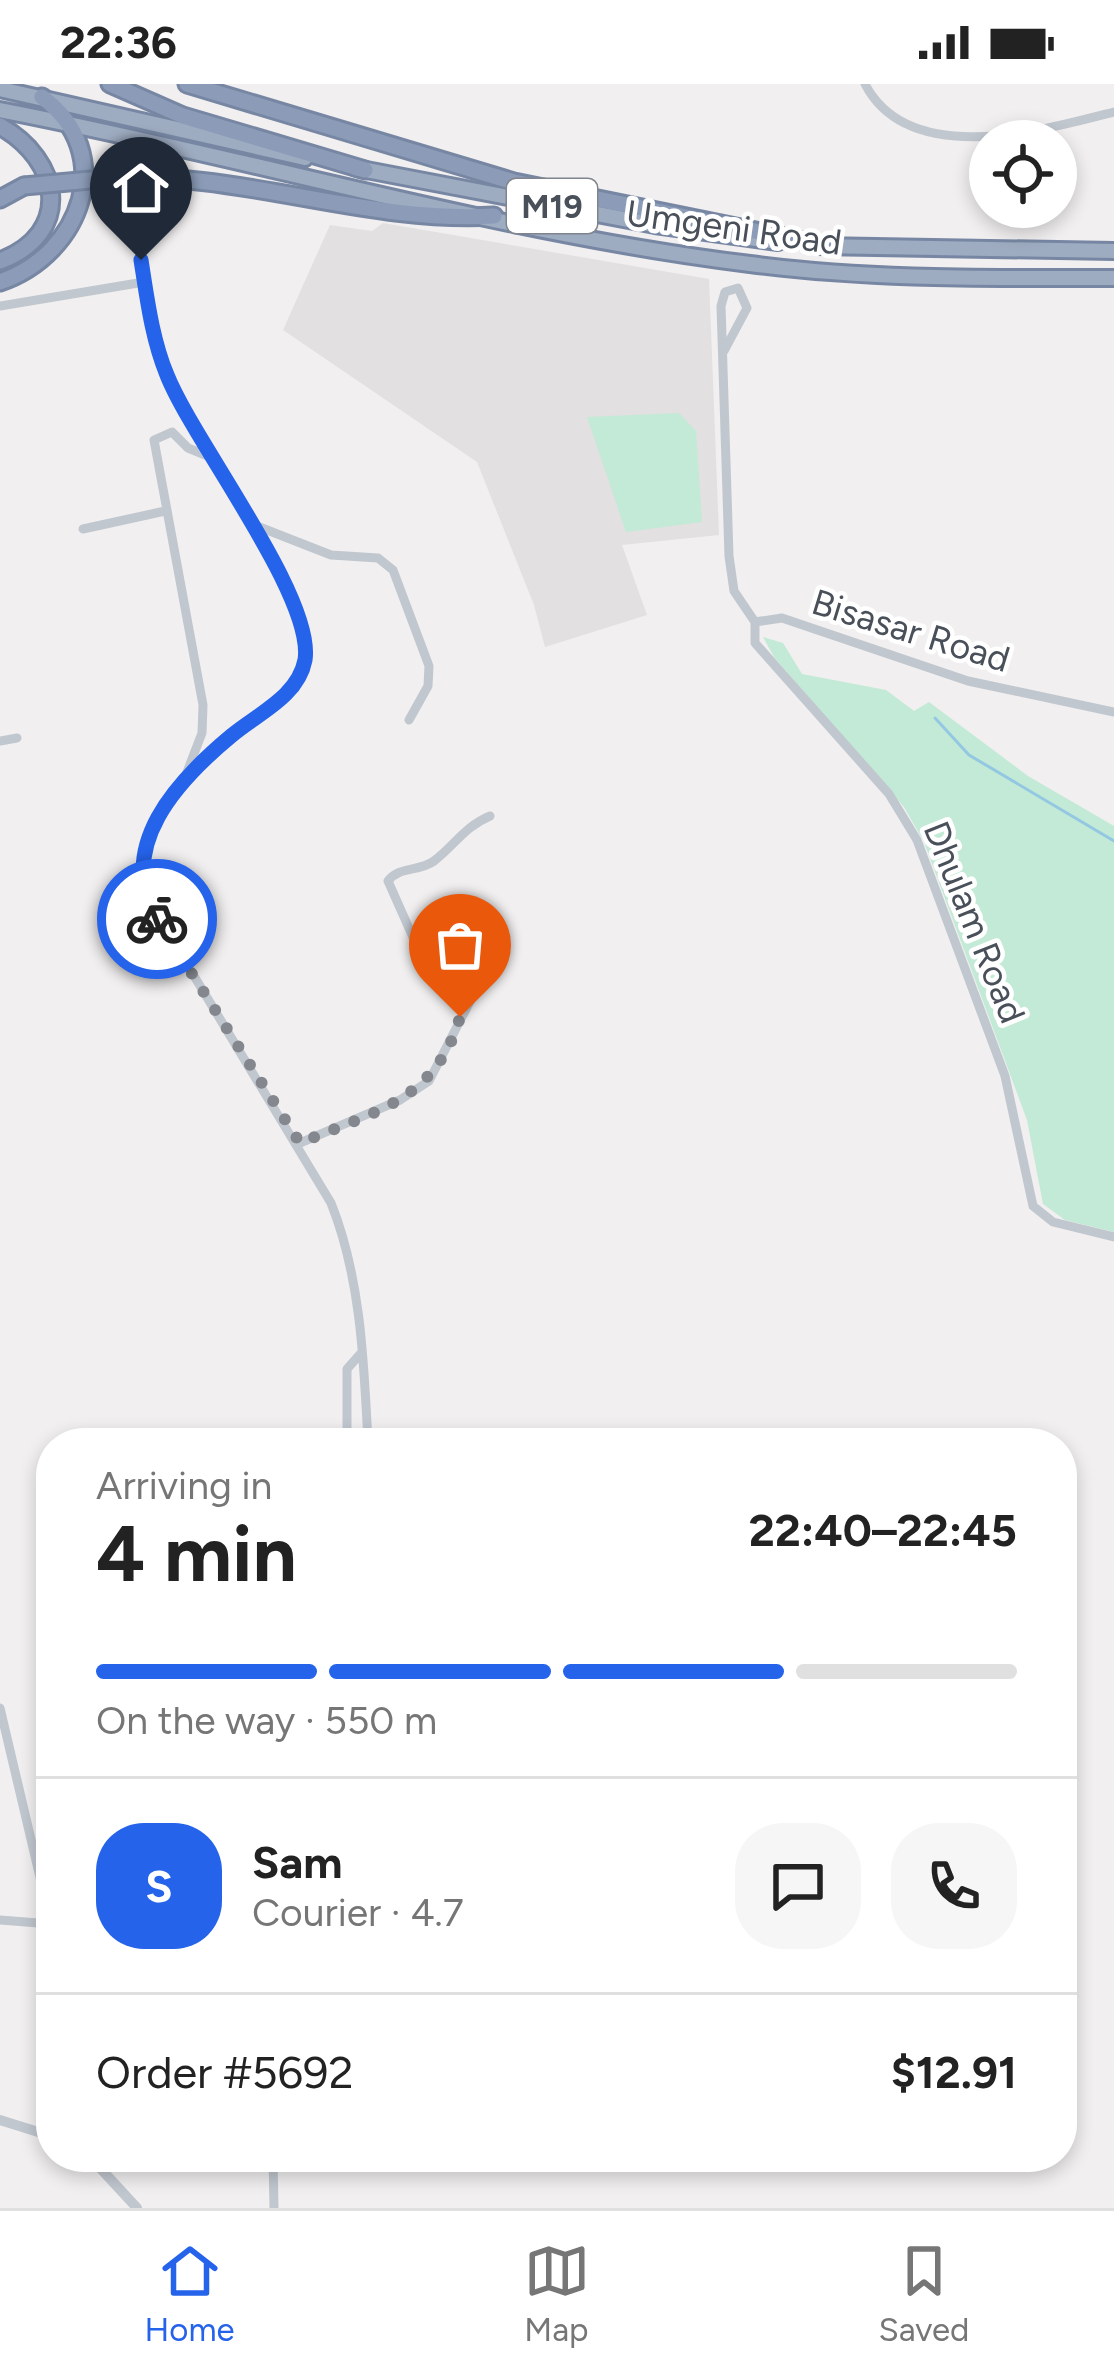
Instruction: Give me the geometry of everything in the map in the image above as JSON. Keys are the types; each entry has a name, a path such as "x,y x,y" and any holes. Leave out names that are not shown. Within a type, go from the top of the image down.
{"highway":[{"path":"110,84 183,116 365,170"},
{"path":"187,84 353,136 615,207 829,246"},
{"name":"Umgeni Road","path":"0,89 365,170 655,225 829,246 1114,251"},
{"path":"0,282 36,265 73,219 84,183 74,125 42,97"},
{"name":"Umgeni Road","path":"0,110 666,251 791,269 949,278 1114,278"},
{"path":"0,126 20,137 42,161 51,199 32,243 0,261"},
{"path":"0,187 172,178 444,217 494,216"},
{"path":"0,199 24,186"}],"street":[{"path":"865,84 887,110 912,123 969,138 1000,138 1114,112"},
{"path":"139,240 166,375 298,616 304,662 287,694 184,778"},
{"path":"0,306 144,282"},
{"name":"Bisasar Road","path":"724,351 747,308 738,289 722,296 731,581 755,622 782,618 968,681 1114,712"},
{"path":"210,457 188,448 172,432 156,437 153,454 203,705 202,733 184,778 145,846 144,893 300,1143 345,1237 362,1352 367,1428"},
{"path":"83,529 165,512"},
{"path":"249,523 331,555 378,558 393,570 429,666 428,686 409,720"},
{"name":"Dhulam Road","path":"755,622 751,631 755,643 889,794 917,840 1005,1076 1034,1206 1052,1222 1114,1237"},
{"path":"0,741 17,738"},
{"path":"300,1143 411,1094 444,1059 482,980 463,965 416,944 388,881 394,873 433,861 465,828 490,816"},
{"path":"346,1428 347,1369 362,1352"},
{"path":"0,1708 36,1860"},
{"path":"0,1920 36,1923"},
{"path":"0,2120 36,2131"},
{"path":"104,2172 137,2208"},
{"path":"273,2172 274,2208"}],"shaded area":[{"path":"383,223 709,279 719,535 622,545 647,615 545,647 534,605 477,462 283,330 330,225 372,231"}],"green space":[{"path":"679,413 696,431 702,522 626,532 587,417"},
{"path":"763,637 783,643 802,674 886,690 914,711 929,702 1028,776 1114,826 1114,1232 1065,1220 1043,1204 1027,1120 924,842 904,807 774,657"}],"waterway":[{"path":"935,718 969,755 1114,841"}],"way so far":[{"path":"157,919 300,1143 400,1100 429,1081 444,1059 460,1017"}],"route":[{"path":"141,260 166,375 278,575 298,616 305,649 300,675 287,694 184,778 156,821 141,866 144,893 157,919"}]}
